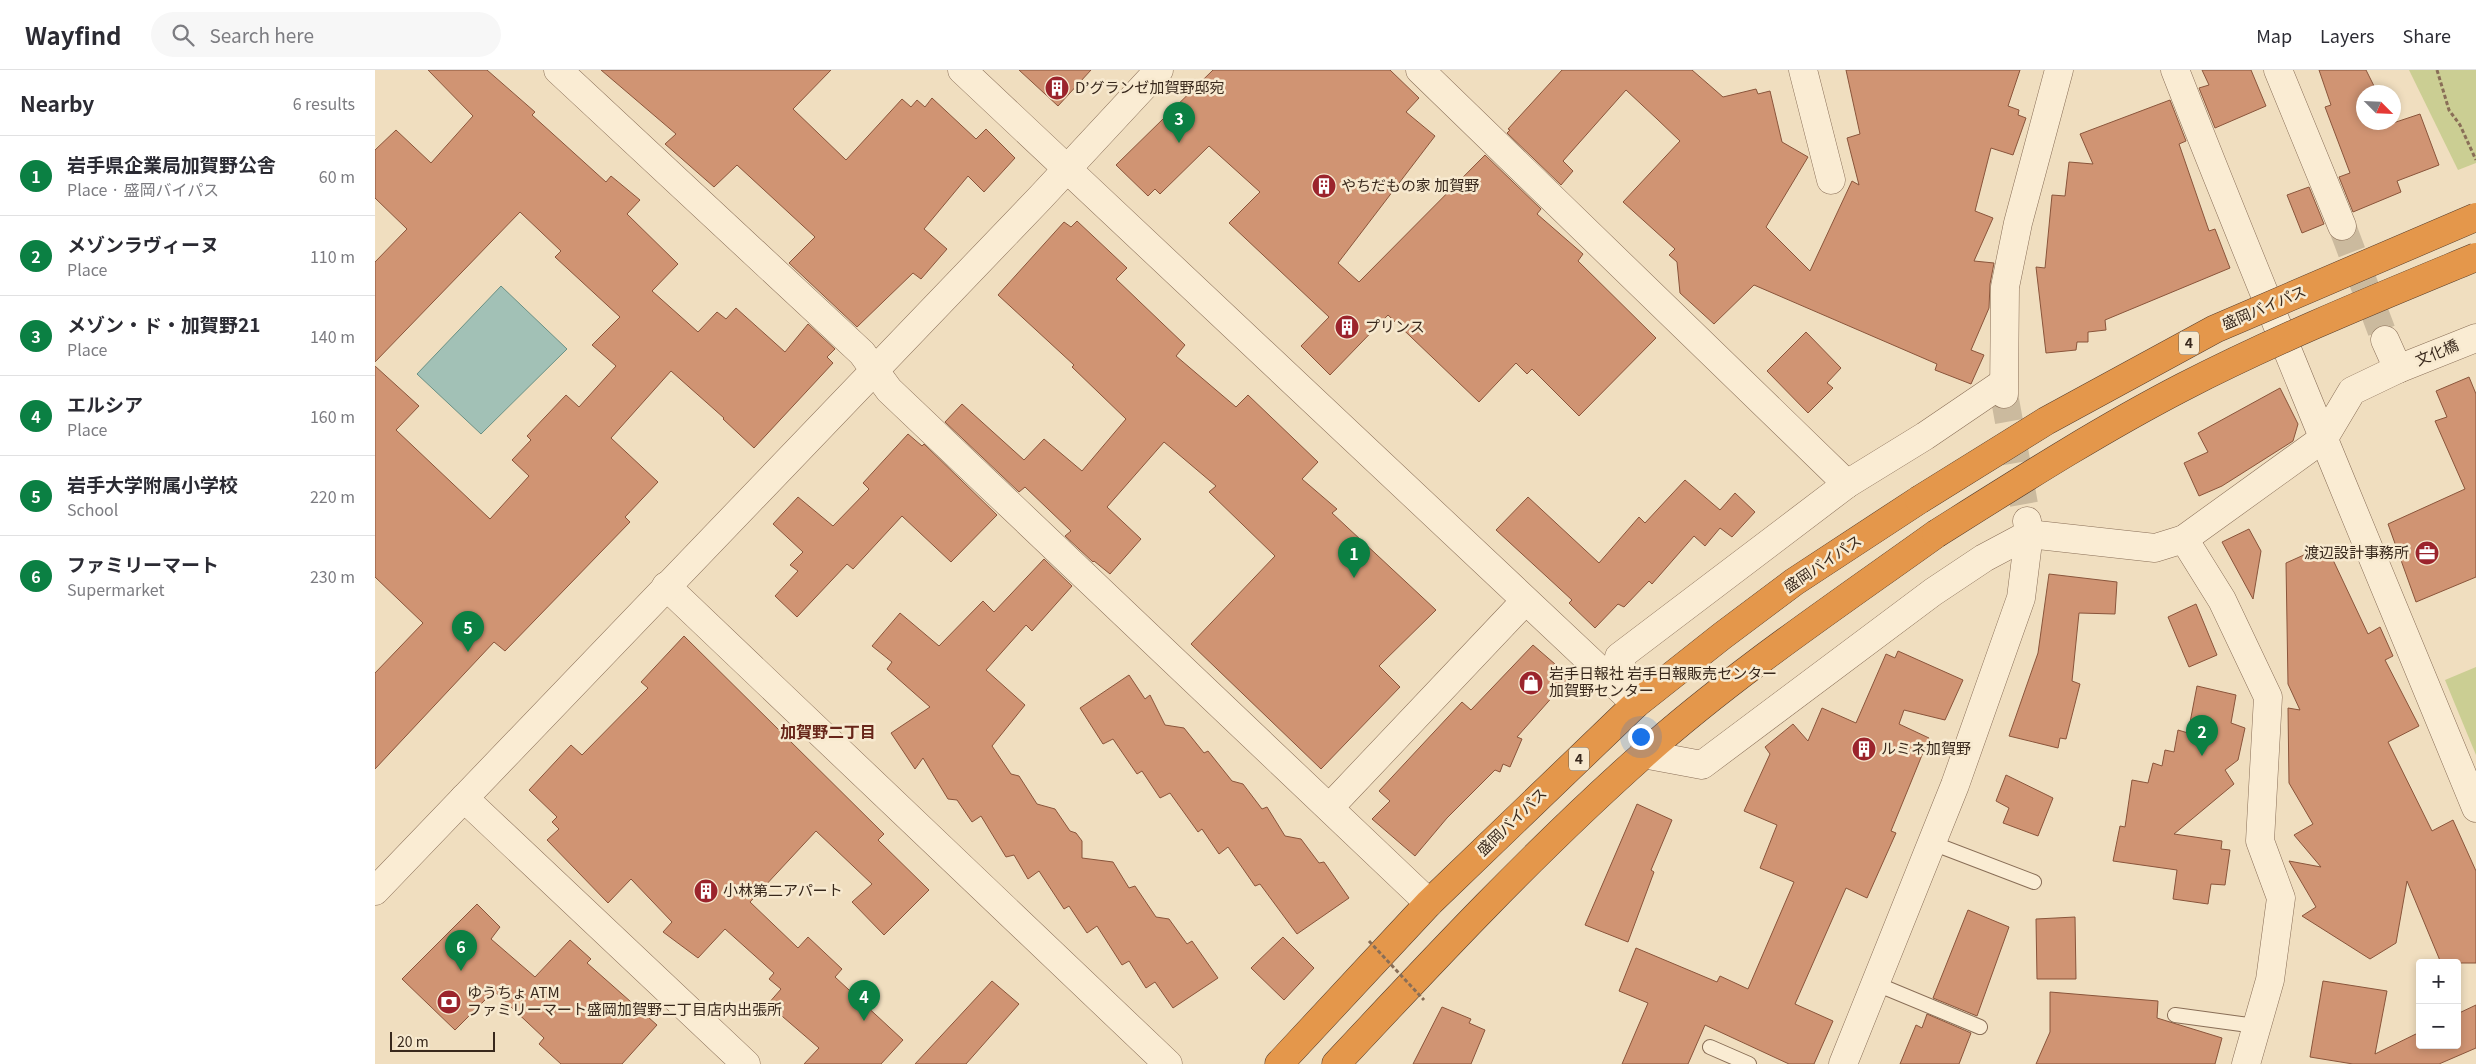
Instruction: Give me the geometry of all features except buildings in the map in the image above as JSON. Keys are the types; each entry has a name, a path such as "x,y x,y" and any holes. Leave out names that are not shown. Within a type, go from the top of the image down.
{"highway":[{"name":"盛岡バイパス","path":"1279,1064 1429,902 1636,704 1794,582 1919,500 2046,421 2215,329 2476,217"},
{"name":"4","path":"1336,1064 1548,844 1643,754 1728,684 1936,534 2054,459 2182,388 2297,331 2476,257"}],"street":[{"path":"558,70 854,347 897,397 1429,902"},
{"path":"962,70 1066,170 1636,704"},
{"path":"375,891 874,368 1066,170 1159,70"},
{"path":"1420,70 1847,484"},
{"path":"1803,70 1831,180"},
{"path":"1636,704 1626,681 1619,657 1847,484 2004,388 2005,287 2018,223 2059,70"},
{"path":"2175,70 2249,261 2476,808"},
{"path":"2278,70 2342,226"},
{"name":"文化橋","path":"2324,438 2352,391 2398,369 2476,338"},
{"path":"2385,340 2398,369"},
{"path":"1643,754 1702,765 1933,592 2028,528 2155,548 2184,539 2324,438"},
{"path":"1843,1064 1858,1032 1874,983 1932,843 1973,737 2021,598 2028,528"},
{"path":"2184,539 2222,600 2268,697 2260,841 2281,898 2270,980 2246,1064"},
{"path":"666,586 1169,1064"},
{"path":"1330,807 1525,601"},
{"path":"464,798 746,1064"}],"lane":[{"path":"1932,843 2034,882"},
{"path":"1874,983 1980,1027"},
{"path":"2175,1015 2256,1026"},
{"path":"1710,1047 1749,1064"}],"path":[{"path":"2437,70 2449,110 2460,125 2476,160"},
{"path":"1369,941 1425,1000"}],"green space":[{"path":"2409,70 2476,70 2476,163 2458,170"},
{"path":"2476,667 2476,755 2445,680"}],"water":[{"path":"501,286 567,349 481,434 417,374"}],"tunnel":[{"path":"2342,226 2385,340"},
{"path":"2004,394 2027,521"}],"place":[{"name":"D’グランゼ加賀野邸宛","path":"1057,88"},
{"name":"メゾン・ド・加賀野21","path":"1179,143"},
{"name":"やちだもの家 加賀野","path":"1324,186"},
{"name":"プリンス","path":"1347,327"},
{"name":"渡辺設計事務所","path":"2427,553"},
{"name":"岩手県企業局加賀野公舎","path":"1354,578"},
{"name":"岩手大学附属小学校","path":"468,652"},
{"name":"岩手日報社 岩手日報販売センター 加賀野センター","path":"1531,683"},
{"name":"ルミネ加賀野","path":"1864,749"},
{"name":"メゾンラヴィーヌ","path":"2202,756"},
{"name":"小林第二アパート","path":"706,891"},
{"name":"ファミリーマート","path":"461,971"},
{"name":"ゆうちょ ATM ファミリーマート盛岡加賀野二丁目店内出張所","path":"449,1002"},
{"name":"エルシア","path":"864,1021"}],"district":[{"name":"加賀野二丁目","path":"828,732"}]}
